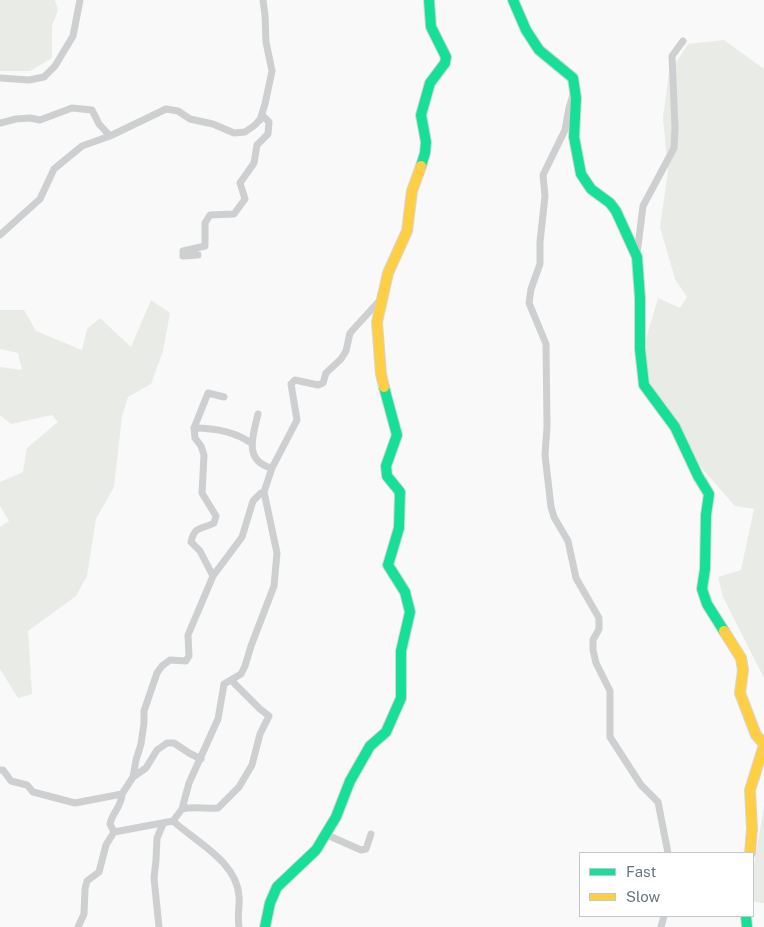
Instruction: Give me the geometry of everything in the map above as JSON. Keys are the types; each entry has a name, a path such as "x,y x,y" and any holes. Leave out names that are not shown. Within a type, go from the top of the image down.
{"street":[{"path":"0,78 29,80 44,77 56,66 73,36 80,0"},
{"path":"260,120 272,71 266,42 263,0"},
{"path":"265,927 270,903 277,887 316,850 336,817 350,781 370,746 386,732 401,698 401,651 410,612 405,592 388,565 400,528 400,492 388,476 386,466 396,435 381,374 377,322 388,273 407,231 412,191 425,153 426,142 421,115 430,83 445,63 446,57 444,49 431,27 429,0"},
{"path":"513,0 535,45 544,56 573,78 575,90 574,137 581,174 591,189 610,203 616,211 637,257"},
{"path":"683,41 672,56 676,127 674,148 643,206 637,257 640,298 640,349 644,385 675,427 698,476 709,494 706,515 705,569 702,589 706,604 741,658 743,670 740,694 756,735 764,744 750,790 752,804 750,852"},
{"path":"575,90 565,130 543,175 545,196 540,242 540,264 531,289 529,303 546,344 548,367 545,455 551,506 554,517 568,541 576,578 599,618 600,629 593,640 593,650 596,663 610,692 610,737 641,785 658,802 668,852"},
{"path":"0,123 30,118 40,120 72,108 92,110 99,124 110,136"},
{"path":"0,235 40,199 54,169 82,146 110,136 166,109 178,111 190,119 213,124 234,133 246,132 263,116 269,122 268,134 257,145 254,163 240,183 245,199 234,214 210,216 205,223 205,246 183,251 183,256 198,255"},
{"path":"30,118 35,127"},
{"path":"78,927 84,914 84,889 87,881 99,872 106,845 114,832 173,821 182,808 189,783 218,719 224,684 241,674 245,666 274,586 277,553 264,492 272,468 297,420 290,390 291,384 295,380 318,385 323,383 326,373 341,359 346,351 350,333 382,298"},
{"path":"213,576 200,551 190,542 193,533 200,528 214,523 216,516 202,493 204,455 201,446 195,438 194,428 208,393 224,397"},
{"path":"258,414 251,443 254,456 264,466 272,468"},
{"path":"194,428 213,428 243,437 251,443"},
{"path":"133,777 142,737 144,711 157,673 170,660 186,661 189,656 188,634 213,576 242,537 253,501 264,492"},
{"path":"182,808 218,808 238,787 252,765 260,734 269,716 231,680"},
{"path":"114,832 110,824 111,817 122,800 122,794 133,777 146,768 157,750 167,743 174,743 201,759"},
{"path":"0,770 3,770 11,781 27,785 33,792 75,803 122,794"},
{"path":"173,821 204,846 230,871 239,896 238,927"},
{"path":"159,927 159,912 155,900 154,878 157,838 162,824"},
{"path":"325,834 361,850 366,849 371,834"}],"shaded area":[{"path":"0,0 55,0 58,10 52,26 52,58 30,71 0,71"},
{"path":"724,40 764,69 764,678 723,597 718,577 741,570 754,509 735,506 675,438 651,390 641,356 658,298 680,308 687,297 675,279 660,227 668,171 663,117 669,73 688,44"},
{"path":"151,300 170,313 163,351 151,384 128,397 122,416 114,487 96,519 87,576 76,596 28,631 32,694 18,698 0,669 0,527 9,521 0,506 0,482 23,472 27,448 58,422 52,415 11,424 0,415 0,367 22,370 18,353 0,349 0,310 24,310 36,331 82,350 87,329 100,318 131,347"},
{"path":"764,806 764,903 754,902 754,865"}],"traffic: fast":[{"path":"421,166 426,142 421,115 430,83 445,63 446,57 431,27 429,0"},
{"path":"513,0 526,30 539,50 573,78 576,98 574,137 581,174 591,189 610,203 616,211 637,257 640,298 640,349 644,385 675,427 698,476 709,494 706,515 705,569 702,589 707,604 724,631"},
{"path":"265,927 270,903 277,887 316,850 336,817 350,781 370,746 386,732 401,698 401,651 410,612 405,592 388,565 399,528 400,492 387,476 386,466 397,435 384,387"},
{"path":"746,917 747,927"}],"traffic: slow":[{"path":"384,387 381,374 377,322 388,273 407,231 412,191 421,166"},
{"path":"724,631 741,658 743,670 740,693 756,735 764,744"},
{"path":"750,852 752,829 750,790 764,745"}]}
